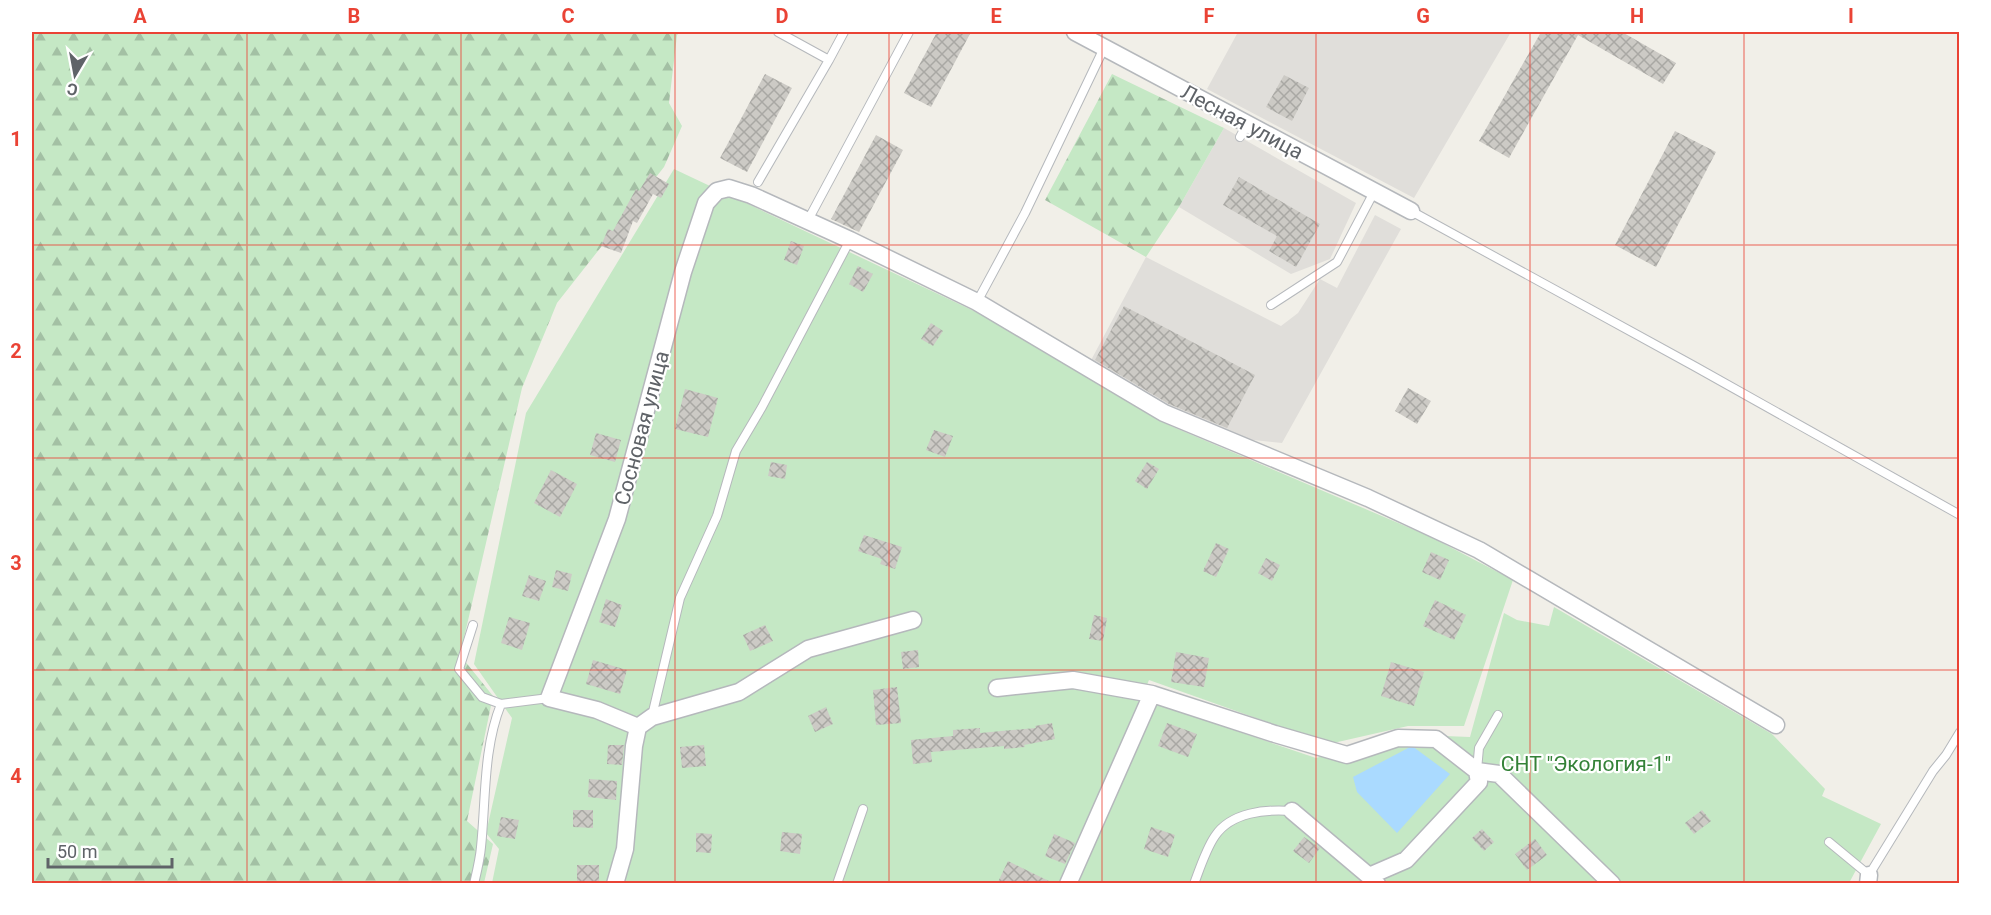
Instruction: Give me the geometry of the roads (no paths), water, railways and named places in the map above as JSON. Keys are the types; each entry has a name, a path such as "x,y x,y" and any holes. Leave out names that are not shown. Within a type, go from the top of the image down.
{"street":[{"name":"Лесная улица","path":"1075,32 1243,131 1411,211"},
{"name":"Сосновая улица","path":"549,698 617,519 683,273 706,203 717,191 729,188 754,188"},
{"path":"754,188 807,222 850,240 977,302 1164,413 1368,498 1479,550 1776,725"},
{"path":"549,698 645,722 739,692 808,649 913,620"},
{"path":"997,688 1073,680 1152,694 1347,755 1398,738 1436,739 1477,771 1499,774 1612,884"},
{"path":"1068,884 1152,694"},
{"path":"615,884 625,849 634,746 645,722"},
{"path":"1292,811 1373,880 1406,860 1479,782 1477,771"}],"lane":[{"path":"778,32 829,60"},
{"path":"754,188 844,32"},
{"path":"807,222 909,32"},
{"path":"977,302 1025,213 1104,48"},
{"path":"1271,304 1337,262 1374,192"},
{"path":"1411,211 1959,515"},
{"path":"645,722 680,598 717,516 736,451 762,407 850,240"},
{"path":"472,625 459,669 482,697 501,704 549,698"},
{"path":"474,884 481,848 484,795 493,725 501,704"},
{"path":"1477,771 1479,748 1498,715"},
{"path":"1829,842 1869,879 1933,771 1946,755 1959,732"},
{"path":"837,884 863,809"},
{"path":"1194,884 1215,835 1233,818 1271,810 1292,811"}],"water":[{"path":"1412,746 1450,774 1397,833 1357,792 1353,777"}],"park label":[{"name":"СНТ \"Экология-1\"","path":"1586,764"}]}
